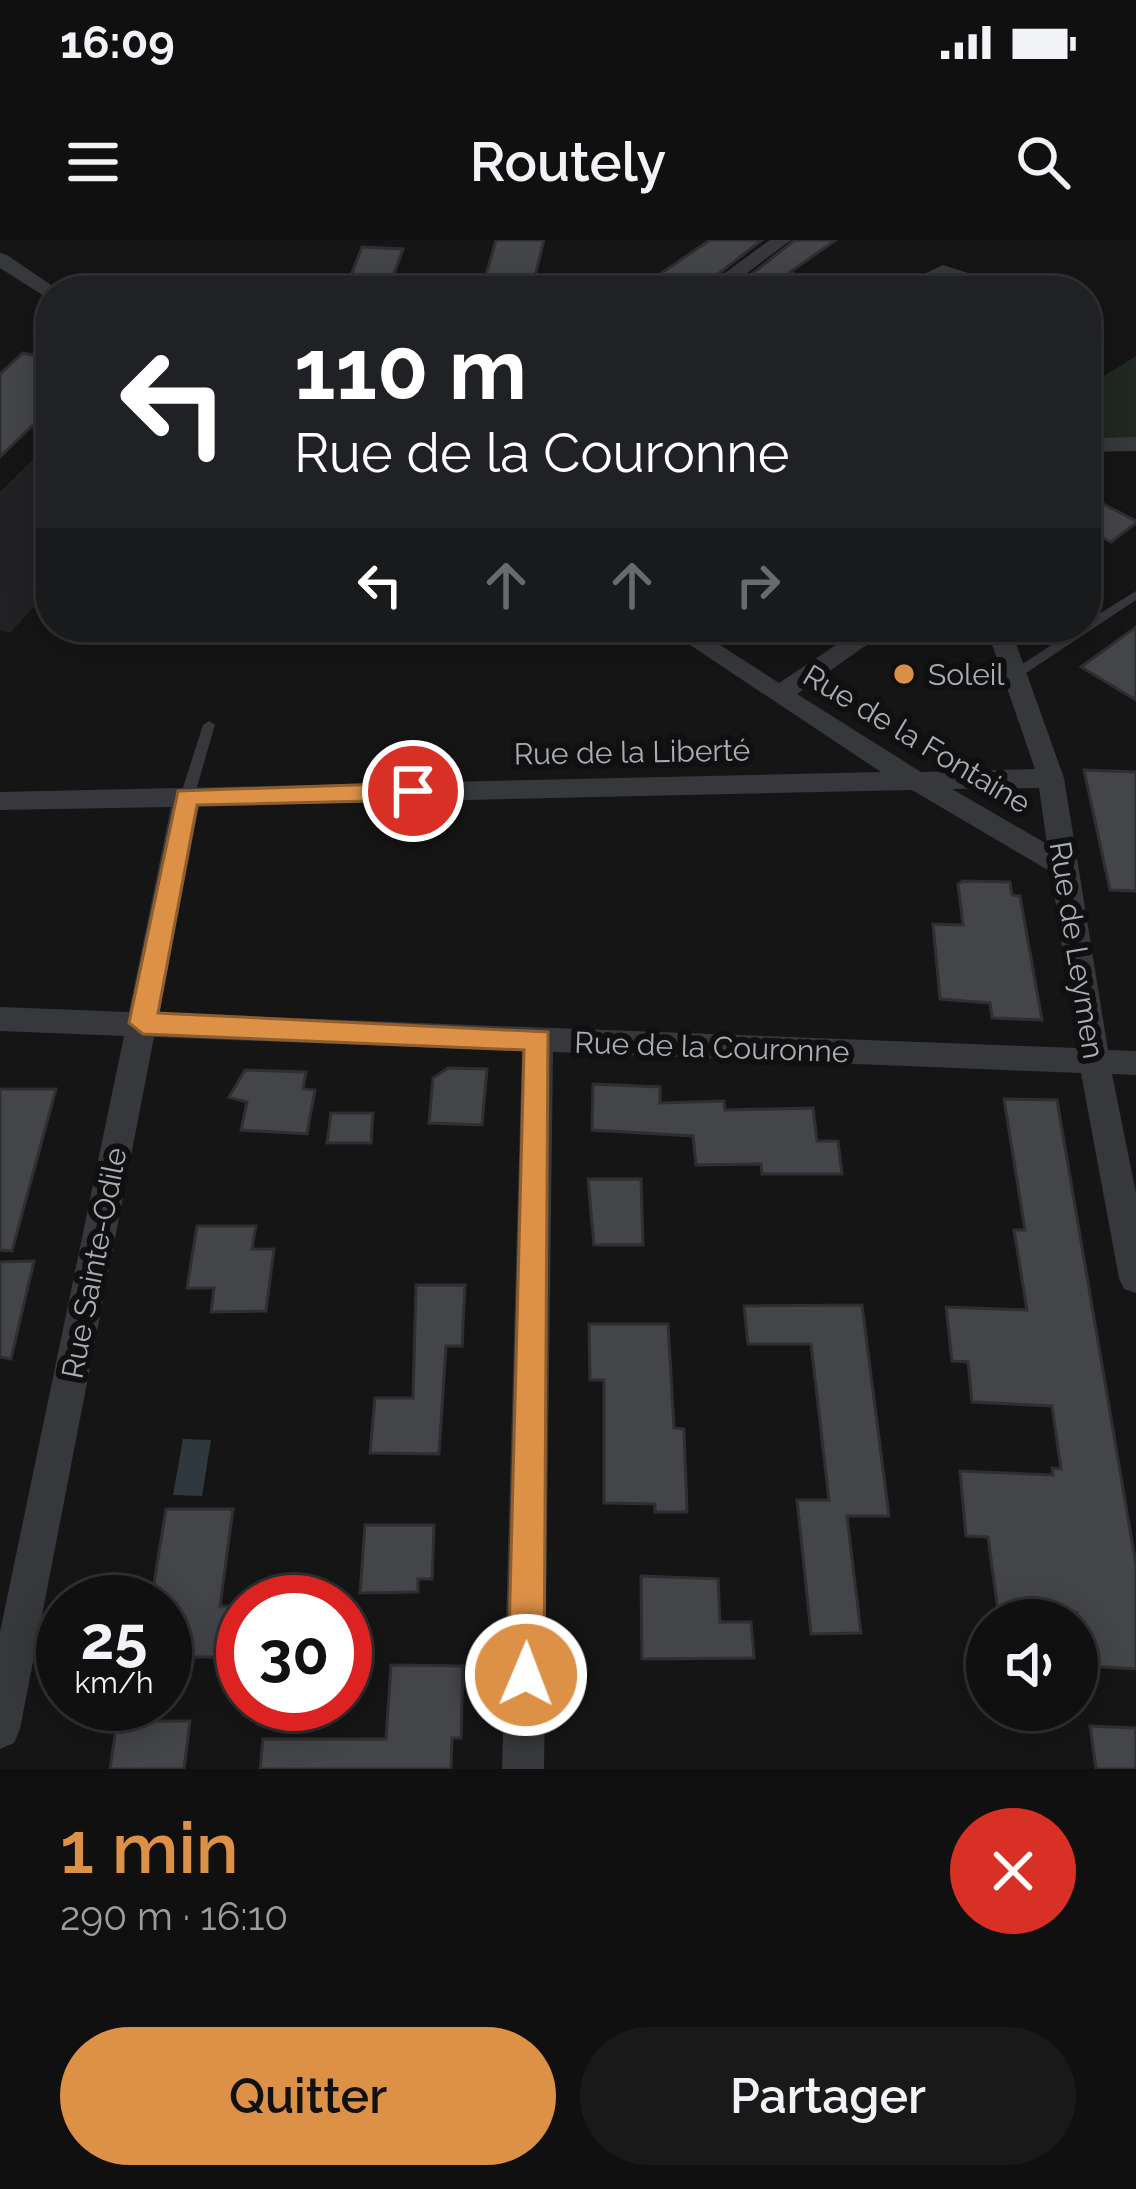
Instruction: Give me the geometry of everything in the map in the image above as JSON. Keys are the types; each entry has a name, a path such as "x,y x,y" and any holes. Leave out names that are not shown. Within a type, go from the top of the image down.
{"street":[{"path":"731,276 782,240"},
{"path":"0,259 36,282"},
{"path":"1101,444 1136,443"},
{"name":"Rue de la Fontaine","path":"699,642 912,778 1065,867"},
{"path":"780,694 858,642"},
{"name":"Rue de Leymen","path":"1004,642 1051,778 1094,1060 1136,1278"},
{"name":"Rue de la Liberté","path":"0,802 1051,778"},
{"name":"Rue Sainte-Odile","path":"0,1729 187,797"},
{"name":"Rue de la Couronne","path":"0,1019 1136,1063"},
{"path":"524,1769 538,1040"}],"lane":[{"path":"1101,618 1136,595"},
{"path":"1016,674 1065,642"},
{"path":"187,797 209,725"}],"shaded area":[{"path":"1136,356 1136,438 1101,437 1101,378"},
{"path":"36,456 36,604 10,633 0,630 0,492"},
{"path":"183,1439 211,1440 202,1496 173,1495"}],"building":[{"path":"496,240 544,240 535,276 486,276"},
{"path":"710,240 762,240 715,276 657,276"},
{"path":"795,240 836,240 790,272 799,276 749,276"},
{"path":"362,247 403,249 393,276 351,276"},
{"path":"23,353 36,356 36,422 0,457 0,374"},
{"path":"1101,503 1136,521 1111,542 1101,537"},
{"name":"Soleil","path":"1136,627 1136,700 1081,667"},
{"path":"1084,770 1136,772 1136,891 1110,890"},
{"path":"1010,882 1012,895 1020,896 1042,1020 992,1018 990,1003 940,999 933,924 963,925 958,884"},
{"path":"448,1068 487,1069 482,1125 429,1123 433,1078"},
{"path":"245,1070 306,1072 303,1089 315,1090 307,1134 241,1130 247,1102 229,1097"},
{"path":"593,1084 660,1087 660,1103 724,1101 725,1110 813,1108 817,1141 838,1141 842,1174 762,1174 761,1164 696,1165 693,1136 592,1130"},
{"path":"0,1089 56,1089 12,1251 0,1250"},
{"path":"1004,1099 1057,1100 1136,1565 1136,1669 1098,1667 1098,1599 996,1599 988,1537 966,1536 960,1471 1053,1475 1052,1468 1061,1469 1052,1406 972,1402 968,1362 952,1361 946,1307 1027,1310 1014,1230 1025,1230"},
{"path":"331,1113 373,1113 371,1143 327,1143"},
{"path":"588,1179 641,1179 643,1245 594,1245"},
{"path":"197,1226 256,1226 252,1249 274,1249 266,1311 211,1312 214,1288 187,1288"},
{"path":"34,1261 11,1359 0,1357 0,1262"},
{"path":"416,1285 465,1285 462,1346 446,1346 439,1454 370,1453 375,1398 413,1398"},
{"path":"862,1305 889,1516 847,1516 861,1633 811,1634 797,1500 829,1500 811,1344 748,1344 744,1306"},
{"path":"589,1324 668,1324 674,1428 684,1429 687,1512 655,1512 655,1504 604,1503 604,1380 590,1380"},
{"path":"166,1509 233,1509 224,1575 216,1575 216,1657 192,1657 192,1575 155,1575"},
{"path":"365,1525 434,1525 432,1579 418,1579 418,1592 372,1593 372,1575 361,1575"},
{"path":"641,1576 718,1579 720,1622 751,1622 754,1658 642,1659"},
{"path":"391,1665 463,1666 461,1738 452,1738 451,1769 260,1769 263,1739 386,1739"},
{"path":"1098,1726 1136,1728 1136,1769 1096,1769 1091,1731 1098,1731"},
{"path":"116,1731 189,1731 184,1769 110,1769"}],"place":[{"name":"Soleil","path":"904,674"}],"route":[{"path":"413,791 187,797 143,1023 538,1040 526,1675"}]}
